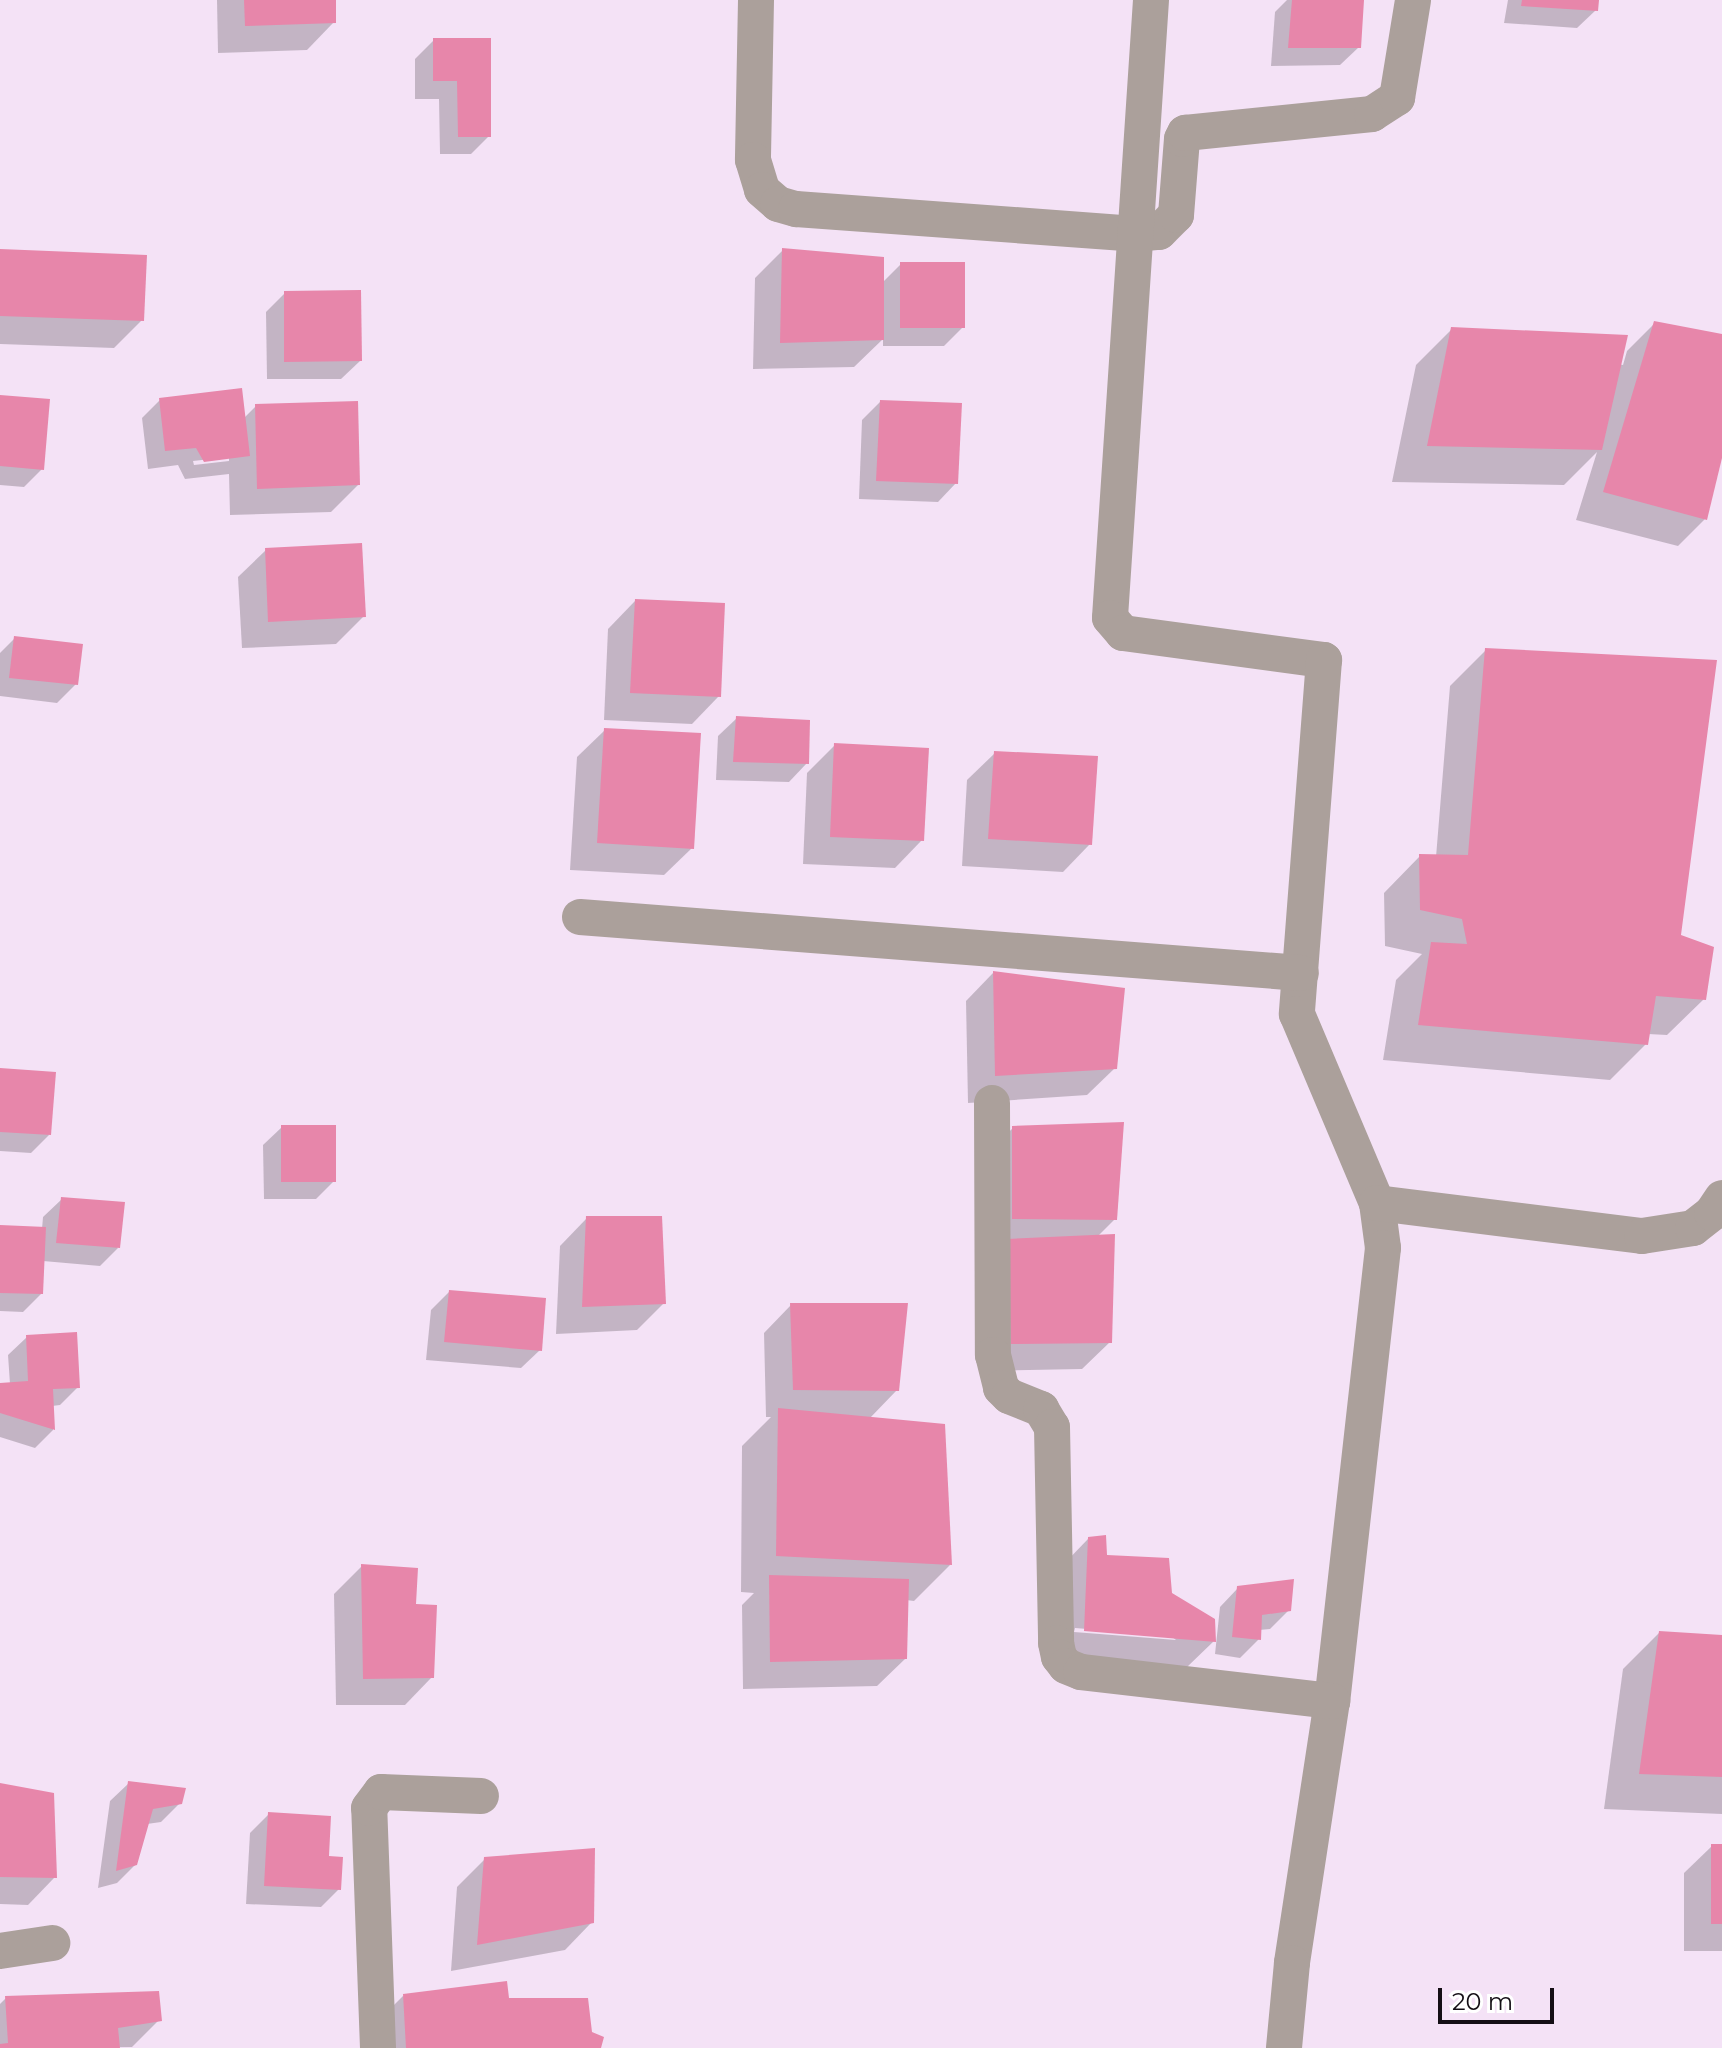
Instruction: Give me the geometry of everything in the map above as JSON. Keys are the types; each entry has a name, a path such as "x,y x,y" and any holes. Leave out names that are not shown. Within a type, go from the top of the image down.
{"street":[{"path":"756,0 753,160 762,190 778,204 796,209 1135,234 1159,232 1176,215 1185,133 1372,114 1397,98 1413,0"},
{"path":"1151,0 1110,618 1123,633 1324,660 1297,1014 1377,1203 1383,1248 1332,1701 1292,1963 1284,2048"},
{"path":"580,917 1301,973"},
{"path":"992,1103 993,1355 1001,1388 1009,1396 1041,1409 1052,1427 1056,1643 1059,1657 1066,1666 1081,1672 1332,1701"},
{"path":"1377,1203 1642,1236 1693,1228 1712,1213 1722,1198"},
{"path":"378,2048 369,1808 381,1792 481,1796"},
{"path":"0,1951 52,1943"}],"building":[{"path":"244,0 336,0 336,23 245,26"},
{"path":"1292,0 1364,0 1361,48 1288,48"},
{"path":"1522,0 1599,0 1598,11 1521,6"},
{"path":"433,38 491,38 491,137 458,137 457,81 433,81"},
{"path":"782,248 884,257 884,340 780,343"},
{"path":"0,249 147,255 144,321 0,316"},
{"path":"900,262 965,262 965,328 900,328"},
{"path":"361,290 362,361 284,362 284,291"},
{"path":"1654,321 1722,334 1722,458 1707,520 1603,492"},
{"path":"1451,327 1628,335 1602,450 1427,446"},
{"path":"242,388 250,456 204,462 196,448 165,451 159,398"},
{"path":"0,395 50,399 44,470 0,466"},
{"path":"880,400 962,403 958,484 876,481"},
{"path":"358,401 360,485 257,489 255,404"},
{"path":"362,543 366,617 268,622 265,548"},
{"path":"635,599 725,603 721,697 630,693"},
{"path":"14,636 83,644 78,685 9,678"},
{"path":"1485,648 1717,660 1681,935 1714,947 1706,1000 1656,996 1648,1045 1418,1025 1431,942 1467,944 1462,919 1420,910 1419,854 1468,855"},
{"path":"736,716 810,720 809,764 733,762"},
{"path":"604,728 701,733 694,849 597,843"},
{"path":"834,743 929,748 924,841 830,837"},
{"path":"994,751 1098,756 1092,845 988,839"},
{"path":"993,971 1125,988 1117,1069 995,1076"},
{"path":"0,1068 56,1072 51,1135 0,1132"},
{"path":"1124,1122 1117,1220 1012,1219 1012,1126"},
{"path":"281,1125 336,1125 336,1182 281,1182"},
{"path":"61,1197 125,1202 120,1248 56,1243"},
{"path":"586,1216 662,1216 666,1304 582,1307"},
{"path":"0,1225 46,1227 43,1294 0,1293"},
{"path":"1115,1234 1112,1343 1011,1344 1007,1239"},
{"path":"449,1290 546,1298 542,1351 444,1342"},
{"path":"790,1303 908,1303 899,1391 793,1390"},
{"path":"77,1332 80,1388 53,1389 55,1430 0,1413 0,1383 28,1381 26,1335"},
{"path":"778,1408 945,1424 952,1565 776,1556"},
{"path":"1106,1535 1107,1555 1169,1558 1172,1593 1215,1619 1216,1642 1084,1631 1088,1537"},
{"path":"361,1564 418,1568 416,1604 437,1605 434,1678 363,1679"},
{"path":"769,1575 909,1579 907,1659 770,1662"},
{"path":"1294,1579 1291,1611 1262,1615 1261,1640 1232,1637 1237,1586"},
{"path":"1659,1631 1722,1635 1722,1777 1639,1774"},
{"path":"128,1781 186,1788 182,1804 153,1809 137,1865 116,1871"},
{"path":"0,1783 54,1793 57,1878 0,1877"},
{"path":"268,1812 331,1816 329,1856 343,1857 341,1890 264,1886"},
{"path":"1711,1844 1722,1844 1722,1924 1711,1924"},
{"path":"595,1848 594,1923 477,1945 484,1857"},
{"path":"507,1981 509,1998 588,1998 592,2032 604,2037 601,2048 406,2048 403,1994"},
{"path":"159,1991 162,2021 118,2028 120,2048 0,2048 0,2044 8,2043 5,1996"}]}
